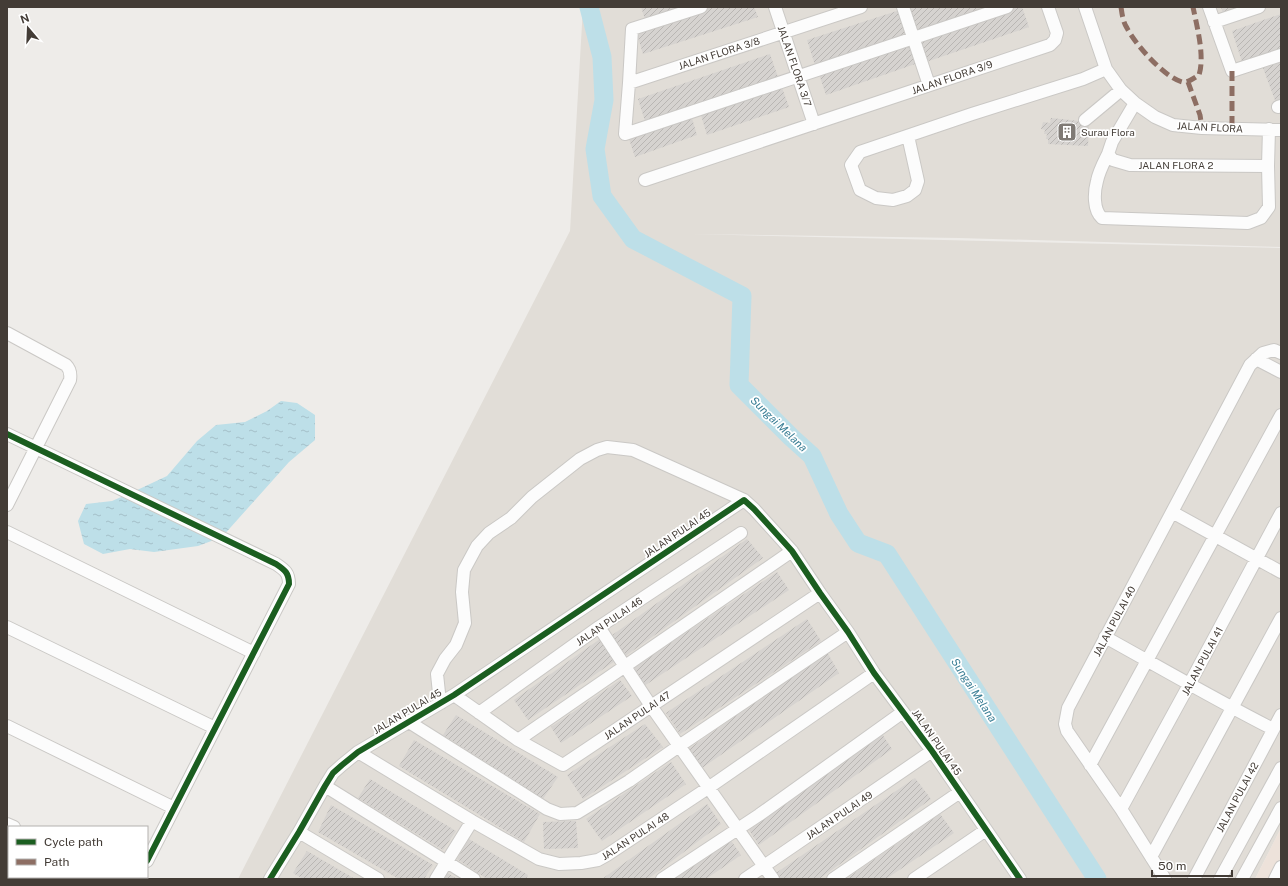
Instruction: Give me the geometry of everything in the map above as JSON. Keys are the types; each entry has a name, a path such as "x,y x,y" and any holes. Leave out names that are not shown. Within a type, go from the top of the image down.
{"street":[{"path":"701,7 632,29 625,134 1007,7"},
{"name":"JALAN FLORA 3/7","path":"775,7 814,124"},
{"name":"JALAN FLORA 3/8","path":"629,83 861,7"},
{"path":"903,7 929,85"},
{"name":"JALAN FLORA 3/9","path":"645,180 1050,44 1056,40 1057,33 1048,7"},
{"name":"JALAN FLORA","path":"1085,7 1106,69 1121,90 1135,103 1155,117 1173,125 1202,128 1281,130"},
{"path":"1209,7 1232,71 1281,55"},
{"path":"1214,22 1258,7"},
{"path":"908,136 918,181 915,190 907,196 893,200 876,198 860,190 851,165 860,152 908,136 1083,79 1106,69"},
{"path":"1085,120 1121,90"},
{"path":"1135,103 1112,142 1096,182 1095,207 1098,214 1102,218 1248,222 1260,218 1269,207 1269,129"},
{"name":"JALAN FLORA 2","path":"1108,154 1113,160 1130,165 1268,166"},
{"path":"7,333 58,360 69,368 70,380 7,505"},
{"path":"1281,353 1274,350 1263,354 1256,359 1281,372"},
{"name":"JALAN PULAI 40","path":"1165,879 1121,810 1072,739 1065,724 1068,708 1105,637 1250,365 1256,359"},
{"path":"1090,765 1281,415"},
{"path":"7,434 276,564 289,576 289,584 148,859"},
{"path":"441,702 437,674 445,659 456,645 465,623 462,592 464,570 477,546 489,533 511,518 532,497 580,459 597,450 607,447 633,450 744,500"},
{"name":"JALAN PULAI 45","path":"274,878 333,773 358,752 454,695 744,500 792,551 848,632 874,673 932,751 1020,879"},
{"path":"1172,512 1281,572"},
{"name":"JALAN PULAI 41","path":"1121,810 1281,512"},
{"path":"7,532 254,653"},
{"name":"JALAN PULAI 46","path":"478,713 599,627 741,533"},
{"path":"518,740 792,551"},
{"name":"JALAN PULAI 47","path":"454,695 518,740 563,765 820,593"},
{"path":"1151,857 1281,618"},
{"path":"7,627 215,728"},
{"path":"599,627 679,746 773,879"},
{"path":"409,722 546,809 560,814 577,813 629,781 848,632"},
{"path":"1105,637 1190,683 1232,708 1273,729"},
{"name":"JALAN PULAI 48","path":"358,752 472,821 539,859 559,864 581,863 598,860 708,788 874,673"},
{"path":"662,879 758,815 903,712"},
{"name":"JALAN PULAI 42","path":"1194,879 1281,715"},
{"path":"7,726 174,808"},
{"name":"JALAN PULAI 49","path":"745,879 932,751"},
{"path":"1239,879 1222,875 1281,768"},
{"path":"325,786 474,879"},
{"path":"833,879 960,792"},
{"path":"1242,879 1281,808"},
{"path":"436,879 472,821"},
{"path":"914,879 986,830"},
{"path":"299,832 378,879"},
{"path":"1275,879 1281,867"}],"shaded area":[{"path":"583,7 1281,7 1281,247 959,238 692,234 1281,248 1281,828 1255,879 238,879 570,231"},
{"path":"1281,828 1281,879 1255,879"}],"water":[{"path":"281,401 297,403 315,415 315,440 289,462 222,537 198,546 154,552 130,549 103,554 84,544 78,521 86,504 112,501 167,476 197,441 216,425 245,422 267,411"}],"building":[{"path":"641,7 681,7 645,19"},
{"path":"710,7 754,7 758,17 643,54 636,31"},
{"path":"906,7 992,7 915,32"},
{"path":"1015,7 1022,7 1029,27 926,62 919,40"},
{"path":"1221,7 1262,7 1225,20"},
{"path":"900,10 908,35 815,65 807,40"},
{"path":"1281,14 1281,52 1243,65 1232,31"},
{"path":"911,42 918,63 826,95 819,74"},
{"path":"770,54 778,77 645,121 638,99"},
{"path":"1281,62 1281,102 1276,103 1263,68"},
{"path":"781,85 789,107 707,135 700,112"},
{"path":"691,115 697,135 635,157 628,136"},
{"name":"Surau Flora","path":"1051,118 1089,122 1088,146 1048,144 1048,139 1046,139 1047,134 1044,134 1045,130 1041,129 1043,122 1050,123"},
{"path":"747,539 763,558 624,657 611,636"},
{"path":"777,572 789,590 644,686 633,668"},
{"path":"807,619 821,641 680,734 666,713"},
{"path":"600,639 615,661 528,720 514,700"},
{"path":"827,652 839,673 702,768 687,750"},
{"path":"620,680 632,696 561,743 551,727"},
{"path":"456,715 558,777 543,799 443,735"},
{"path":"645,724 663,747 583,799 567,775"},
{"path":"882,734 892,749 759,845 749,830"},
{"path":"414,740 540,814 524,842 399,766"},
{"path":"671,762 686,784 602,841 586,819"},
{"path":"915,778 931,799 819,879 781,879 776,873"},
{"path":"370,779 456,831 443,850 358,798"},
{"path":"707,804 721,824 648,879 602,879"},
{"path":"331,805 433,865 424,879 399,879 318,832"},
{"path":"940,814 954,833 886,879 846,879"},
{"path":"576,821 578,848 544,849 543,822"},
{"path":"469,839 528,875 526,879 487,879 457,859"},
{"path":"730,839 741,855 706,879 672,879"},
{"path":"307,851 355,879 303,879 293,873"},
{"path":"446,872 457,879 442,879"}],"waterway":[{"name":"Sungai Melana","path":"589,7 602,57 604,100 595,149 602,196 633,239 742,296 739,385 812,456 839,514 858,543 887,554 1097,879"}],"marked path":[{"path":"1121,7 1126,26 1143,51 1167,74 1182,82 1191,80 1199,75 1201,67 1200,41 1193,7"},
{"path":"1232,71 1232,128"},
{"path":"1188,82 1200,115 1202,128"}],"cycle path":[{"path":"7,434 276,564 284,570 288,577 289,584 148,859"},
{"path":"270,879 333,773 358,752 454,695 744,500 792,551 848,632 874,673 932,751 1020,879"}],"place":[{"name":"Surau Flora","path":"1067,132"}]}
